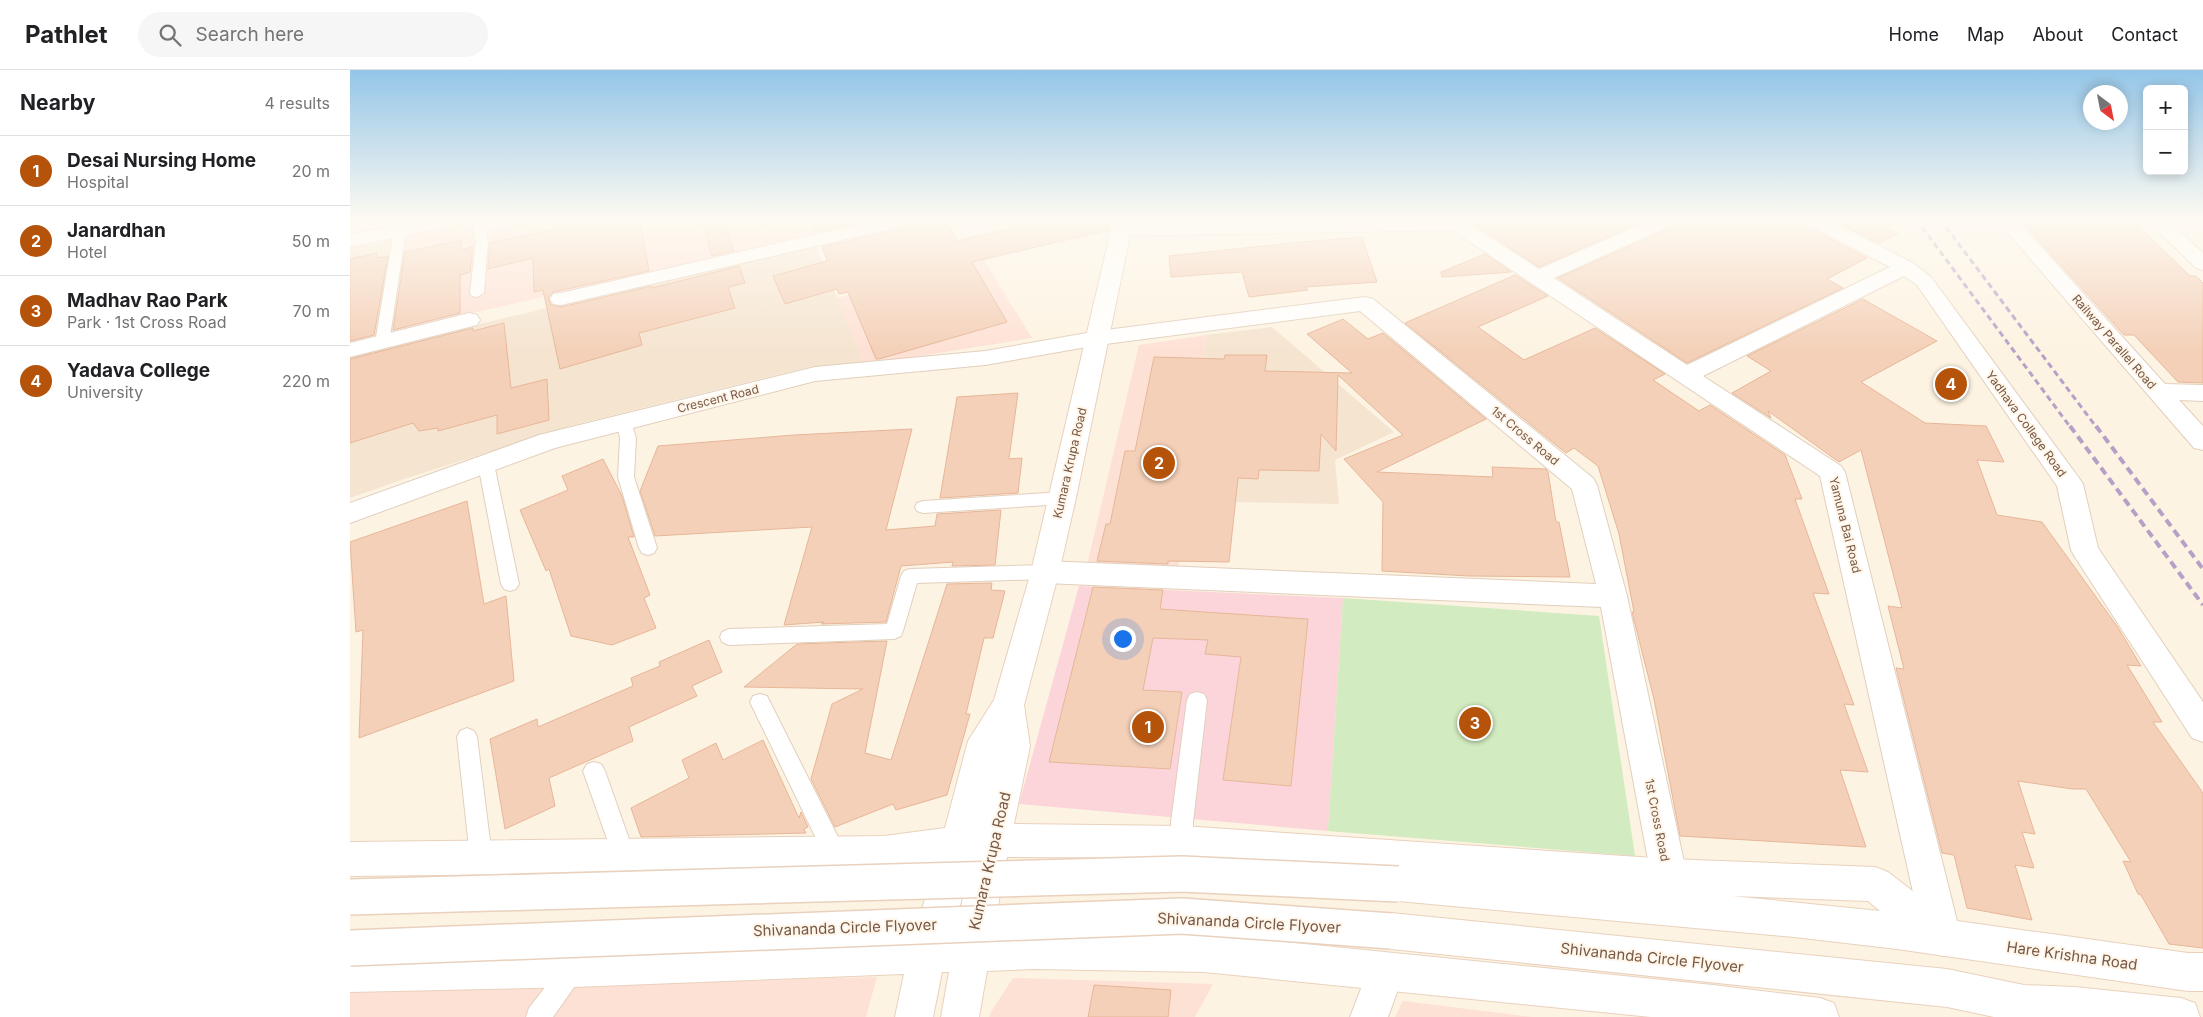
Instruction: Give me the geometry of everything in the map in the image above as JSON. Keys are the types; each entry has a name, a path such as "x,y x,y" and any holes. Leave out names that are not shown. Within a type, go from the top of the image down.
{"street":[{"path":"561,299 716,263"},
{"name":"Kumara Krupa Road","path":"960,1017 970,954 984,741 1008,705 1045,572 1098,338 1112,263"},
{"name":"Yamuna Bai Road","path":"1516,263 1832,472 1942,937"},
{"path":"1538,278 1571,263"},
{"path":"1895,263 1915,274"},
{"name":"Railway Parallel Road","path":"2045,263 2203,442"},
{"path":"1686,375 1915,274"},
{"name":"Yadhava College Road","path":"1915,274 2070,484 2085,550 2203,728"},
{"name":"1st Cross Road","path":"1098,338 1365,304 1584,485 1613,596 1669,876"},
{"path":"350,350 469,320"},
{"name":"Crescent Road","path":"350,513 548,441 816,374 985,358 1098,338"},
{"path":"2156,391 2203,394"},
{"path":"1045,572 1613,596"},
{"path":"350,859 884,853 976,842 1045,840 1182,842 1669,876 1875,884 1942,937"},
{"name":"Kumara Krupa Road","path":"914,1017 928,954 976,842"},
{"path":"350,897 1182,874 1398,884 1794,920 1942,937"},
{"name":"Shivananda Circle Flyover","path":"350,948 1182,916 1391,931 1947,988 2011,1011"},
{"name":"Hare Krishna Road","path":"1942,937 2188,972 2203,972"},
{"path":"350,973 574,968 1047,950 1204,953 1385,973 1713,1004 1782,1016 1820,1017"},
{"path":"1369,1017 1385,973"},
{"path":"2011,1011 2075,1011 2181,1017"}],"lane":[{"path":"382,343 389,263"},
{"path":"477,293 480,263"},
{"path":"624,422 628,438 626,477 648,548"},
{"path":"486,464 510,584"},
{"path":"923,507 1063,498"},
{"path":"729,638 894,631 910,576 1045,572"},
{"path":"1182,842 1182,822 1197,700"},
{"path":"760,702 835,854"},
{"path":"467,737 480,857"},
{"path":"594,771 624,856"},
{"path":"538,1017 574,968"}],"shaded area":[{"path":"350,263 396,263 392,332 350,342"},
{"path":"396,263 688,263 392,332"},
{"path":"735,263 823,263 865,365 813,366 570,426 350,498 350,355"},
{"path":"972,263 986,263 1032,338 865,365 837,298"},
{"path":"1272,327 1394,432 1335,460 1339,504 1186,501 1206,335"},
{"path":"1206,335 1178,571 1087,565 1139,345"},
{"path":"1079,586 1343,598 1328,831 1019,804"},
{"path":"877,977 866,1017 350,1017 350,990"},
{"path":"1013,978 1213,984 1195,1017 989,1017"},
{"path":"1403,1001 1533,1017 1395,1017"}],"green space":[{"path":"1343,598 1599,616 1635,856 1328,831"}],"building":[{"path":"350,263 387,263 374,335 350,341"},
{"path":"403,263 471,263 470,272 460,275 460,313 393,330"},
{"path":"488,263 512,263 488,269"},
{"path":"533,263 648,263 649,271 553,292 548,298 551,305 561,307 652,286 652,288 739,266 745,283 728,287 735,308 639,333 642,345 560,369 543,290 534,292"},
{"path":"819,263 973,263 1007,322 876,359 848,292 839,294 837,289 785,304 773,276"},
{"path":"1170,263 1371,263 1377,282 1305,287 1308,290 1249,297 1242,272 1171,277"},
{"path":"1463,263 1498,263 1511,272 1442,277 1441,272"},
{"path":"1533,263 1548,263 1539,267"},
{"path":"1591,263 1857,263 1827,279 1843,288 1687,363 1558,278"},
{"path":"2059,263 2177,263 2190,276 2196,276 2203,283 2203,383 2178,382 2134,335 2124,335"},
{"path":"1515,275 1548,296 1478,327 1524,360 1595,328 1665,374 1653,380 1699,411 1710,405 1785,455 1802,499 1795,499 1829,594 1813,593 1854,705 1844,704 1868,772 1840,770 1866,847 1680,836 1654,699 1632,612 1634,612 1619,534 1598,466 1574,448 1566,453 1405,323"},
{"path":"1863,299 1937,341 1861,382 1925,423 1986,426 2004,462 1977,460 1997,515 2042,522 2117,626 2141,666 2127,665 2162,722 2153,722 2203,793 2203,948 2169,944 2141,895 2138,894 2123,861 2131,862 2086,789 2072,789 2018,781 2035,834 2022,832 2034,868 2015,865 2032,920 1967,908 1954,855 1942,853 1896,668 1904,669 1888,606 1902,608 1861,450 1839,462 1768,411 1771,418 1732,393 1771,371 1747,356"},
{"path":"1343,319 1368,339 1383,333 1486,419 1377,472 1493,477 1492,467 1546,469 1556,522 1559,522 1570,577 1469,576 1382,571 1383,502 1344,459 1403,435 1338,375 1336,451 1321,434 1319,471 1259,470 1258,479 1238,478 1229,562 1168,561 1168,564 1097,561 1106,524 1110,524 1125,451 1135,451 1154,357 1224,359 1225,355 1267,355 1265,371 1352,373 1307,334"},
{"path":"504,323 511,388 547,379 549,420 497,434 497,415 438,431 438,428 419,431 413,423 350,443 350,359 473,328 473,331"},
{"path":"1018,393 1009,459 1022,458 1018,493 940,498 957,397"},
{"path":"912,429 886,530 935,526 937,514 1001,510 995,565 952,566 953,562 901,566 886,622 821,624 824,622 784,625 812,527 655,536 640,491 658,446 794,435"},
{"path":"603,459 622,496 634,537 628,537 650,595 644,598 656,628 612,645 571,636 549,569 546,571 520,510 568,490 562,476"},
{"path":"467,501 484,604 506,596 514,681 359,738 363,630 356,632 350,542"},
{"path":"992,583 991,590 1005,591 993,638 984,638 966,714 970,714 947,795 896,810 893,804 835,827 811,779 832,704 863,689 744,687 797,644 887,641 865,753 891,760 947,584"},
{"path":"1093,587 1163,590 1160,609 1308,619 1291,786 1223,780 1241,657 1205,654 1208,640 1153,638 1143,690 1182,692 1170,769 1049,762"},
{"path":"709,640 722,672 692,686 697,696 629,727 633,741 549,778 555,806 505,829 490,739 537,719 538,727 633,686 631,678 660,666 659,662"},
{"path":"763,740 799,818 801,812 808,827 804,829 806,833 641,837 631,808 689,778 682,760 716,743 723,760"},
{"path":"1094,985 1171,990 1168,1017 1088,1017"}],"railway":[{"path":"1949,263 2071,428"},
{"path":"1973,263 2097,428"},
{"path":"2070,426 2203,605"},
{"path":"2096,426 2203,569"}],"place":[{"name":"Yadava College","path":"1951,384"},
{"name":"Janardhan","path":"1159,463"},
{"name":"Madhav Rao Park","path":"1475,723"},
{"name":"Desai Nursing Home","path":"1148,727"}]}
